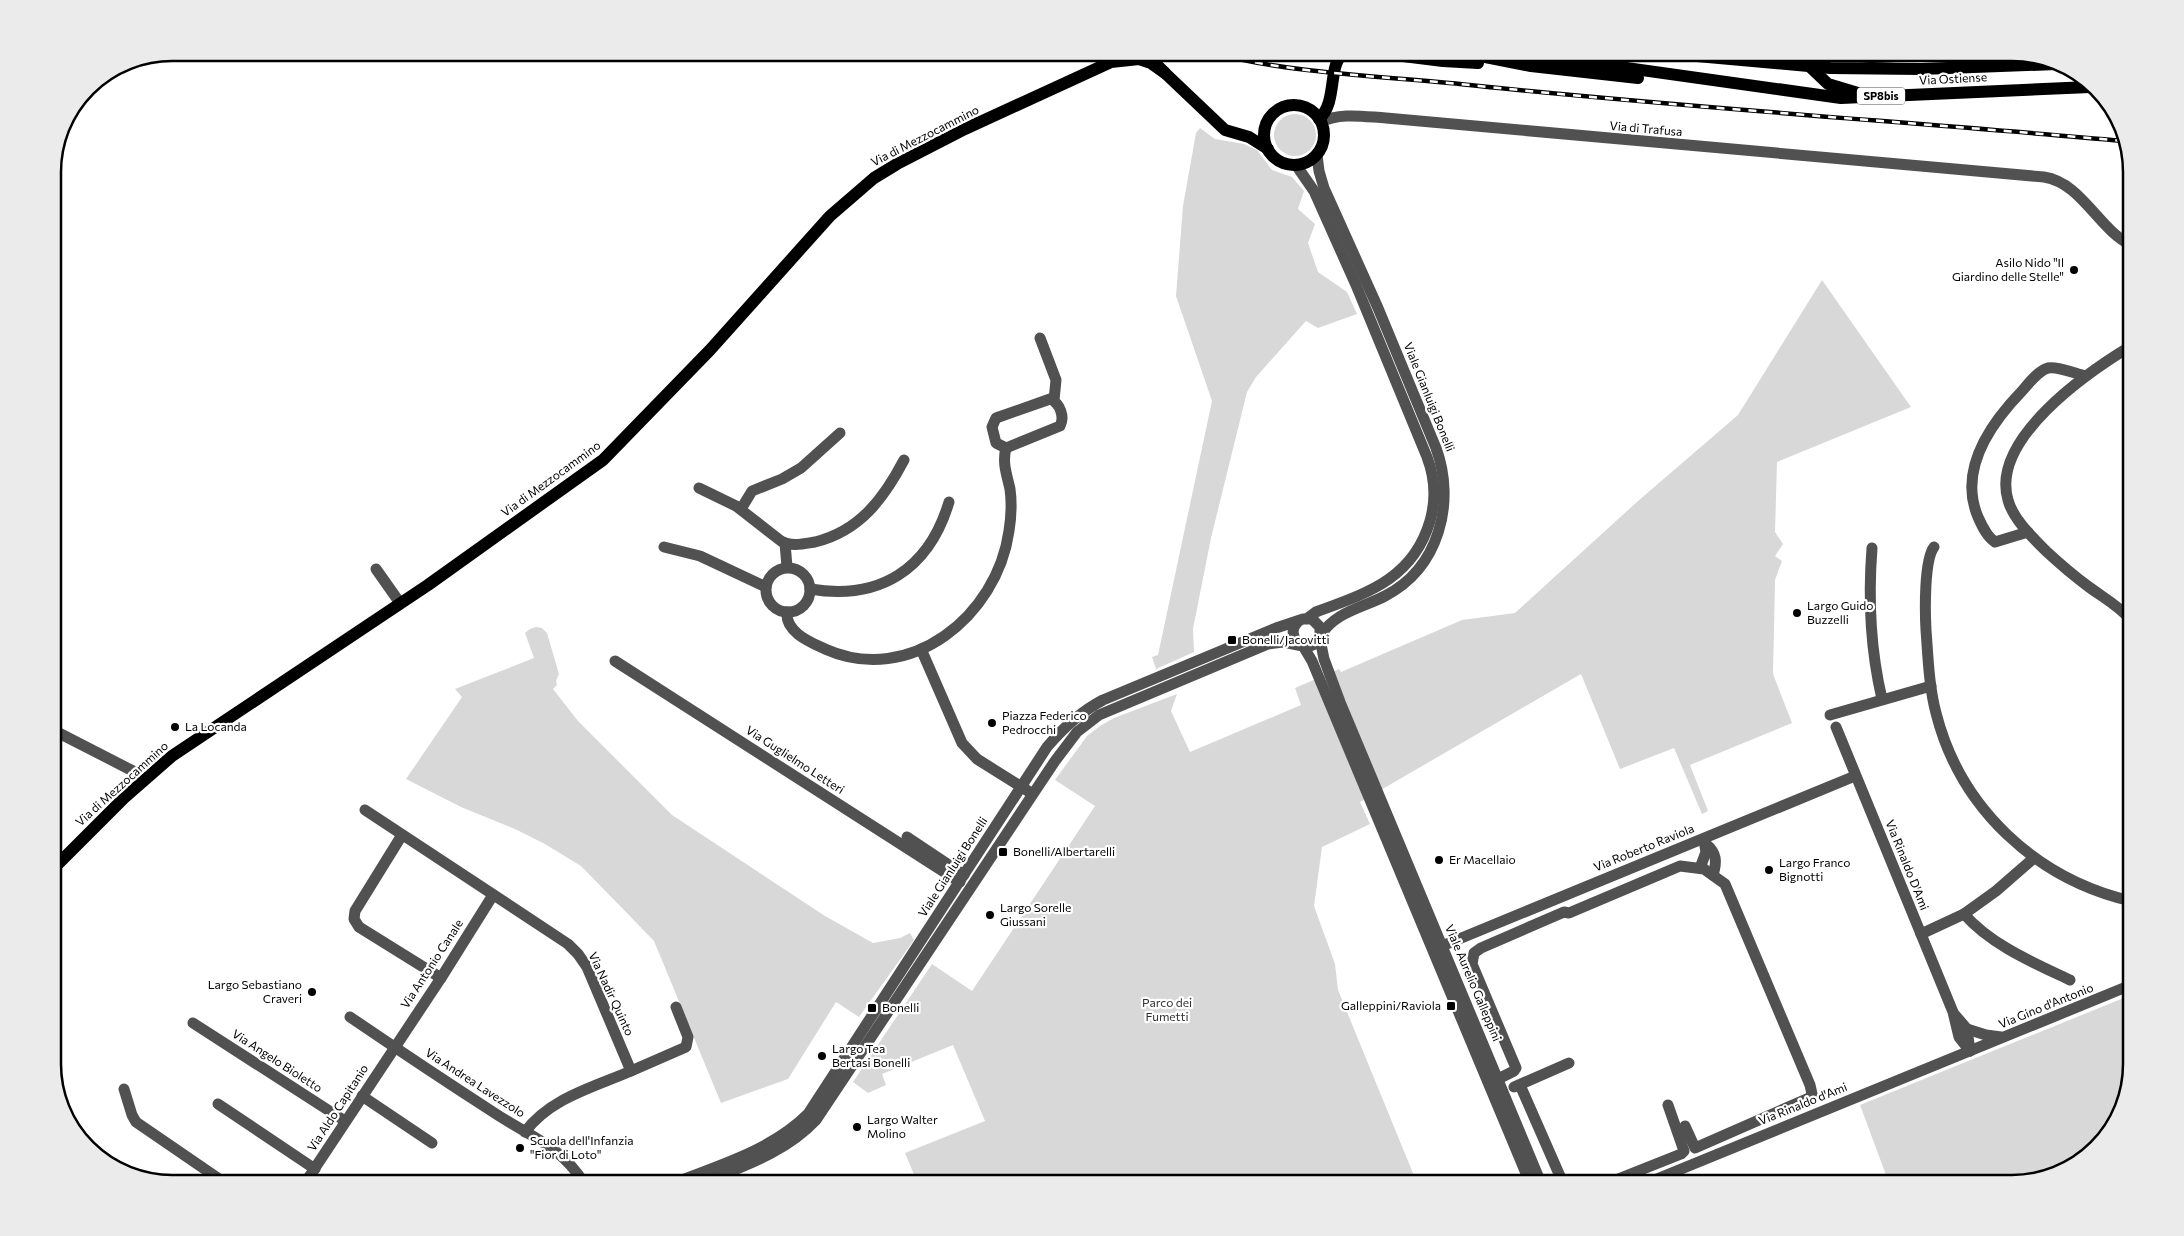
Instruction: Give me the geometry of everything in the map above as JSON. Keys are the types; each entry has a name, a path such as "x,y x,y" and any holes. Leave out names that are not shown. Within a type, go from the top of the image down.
{"main road":[{"name":"Via di Mezzocammino","path":"1098,69 1111,61"},
{"name":"Via di Mezzocammino","path":"61,861 144,779 172,756 400,603 603,460 660,402 822,225 853,194 897,164 966,129 1111,62 1119,61"},
{"name":"Via di Mezzocammino","path":"1143,61 1165,73"},
{"name":"Via di Mezzocammino","path":"1155,61 1213,120 1230,133 1249,137 1268,149"},
{"path":"1320,120 1329,105 1337,61"},
{"path":"1443,61 1531,66"},
{"name":"SP8bis","path":"1506,61 1600,75 1758,87"},
{"path":"1576,61 1758,87"},
{"path":"1752,61 1830,68 1920,69 2038,65"},
{"path":"1807,61 1814,72 1828,84 1839,89 1872,97"},
{"name":"Via Ostiense","path":"1758,87 1841,98 2083,87"},
{"path":"1299,105 1313,111 1320,120 1324,132 1324,142 1317,155 1308,162 1296,165 1280,161 1268,149 1264,135 1266,124 1279,109 1299,105"}],"street":[{"name":"Via di Trafusa","path":"1320,120 1332,117 1361,116 2044,177 2059,181 2067,187 2123,240"},
{"name":"Viale Gianluigi Bonelli","path":"1317,155 1319,172 1324,188 1378,308 1436,448 1445,491 1443,516 1439,531 1430,552 1416,572 1392,593 1336,618 1320,637"},
{"name":"Viale Gianluigi Bonelli","path":"695,1175 766,1145 808,1114 1021,787 1054,738 1070,722 1090,707 1378,587 1406,565 1418,550 1428,529 1433,506 1434,486 1427,457 1364,303 1314,191 1296,165"},
{"path":"996,443 1006,448 1060,426 1062,416 1054,400 1055,376 1040,338"},
{"path":"2123,351 2086,376 2033,425 2021,442 2010,464 2006,481 2007,498 2013,511 2028,532 2069,571 2123,611"},
{"path":"2028,532 1996,542 1985,531 1972,498 1972,477 1979,454 1988,433 2000,416 2040,373 2050,368 2086,376"},
{"path":"788,612 789,625 798,634 823,648 861,660 898,656 921,649 941,638 966,618 980,602 996,574 1004,552 1010,521 1010,493 1004,466 996,452 992,427 996,418 1044,400 1054,400"},
{"path":"740,509 752,491 782,479 801,468 840,434"},
{"path":"1004,466 1006,448"},
{"path":"700,488 740,509 771,535 785,543 797,545 821,540 855,524 879,501 904,460"},
{"path":"810,589 830,592 856,592 877,587 898,575 914,564 929,548 942,525 949,502"},
{"path":"785,543 787,567"},
{"path":"664,547 700,556 766,587"},
{"path":"1872,548 1869,611 1874,658 1882,699"},
{"path":"1934,548 1931,551 1929,564 1926,607 1931,686 1936,712 1945,740 1967,785 1992,820 2034,858 2078,883 2123,898"},
{"path":"787,567 802,573 807,578 810,589 806,602 801,608 788,612 779,610 771,605 766,594 767,581 774,572 787,567"},
{"path":"376,569 400,603"},
{"path":"1324,674 1318,624 1304,619 1294,627 1293,637 1299,644 1304,646 1324,674 1374,796"},
{"path":"722,1175 779,1150 804,1133 816,1120 1034,794 1082,727 1100,715 1268,644 1283,642 1313,646 1320,637"},
{"path":"921,649 959,739 977,759 1034,794"},
{"name":"Via Guglielmo Letteri","path":"615,661 962,878"},
{"path":"1830,715 1931,686"},
{"name":"Via Rinaldo D'Ami","path":"1836,727 1970,1051"},
{"path":"61,734 133,771 144,779"},
{"name":"Via Roberto Raviola","path":"1442,946 1705,841 1855,776"},
{"name":"Viale Aurelio Galleppini","path":"1374,796 1442,946 1537,1175"},
{"name":"Viale Aurelio Galleppini","path":"1374,796 1526,1175"},
{"name":"Via Nadir Quinto","path":"365,810 565,942 578,954 588,971 631,1072"},
{"path":"402,835 355,911 354,921 359,927 441,978"},
{"path":"907,837 962,878"},
{"path":"1700,868 1704,860 1705,841"},
{"path":"1705,841 1716,859 1713,875"},
{"path":"1920,934 1964,914 1996,891 2034,858"},
{"path":"1498,1080 1516,1068 1472,964 1474,953 1481,948 1564,912 1569,913 1680,866 1700,868 1725,884 1810,1085 1812,1094 1809,1098 1701,1145 1688,1124"},
{"name":"Via Antonio Canale","path":"394,1047 441,978 493,895"},
{"path":"1964,914 1998,942 2070,980"},
{"name":"Via Gino d'Antonio","path":"1970,1051 2123,988"},
{"path":"525,1132 539,1115 553,1106 686,1047 688,1037 676,1007"},
{"name":"Via Andrea Lavezzolo","path":"350,1017 563,1156 577,1175"},
{"name":"Via Angelo Bioletto","path":"193,1023 346,1121"},
{"path":"1949,1059 1962,1030 2006,1037"},
{"name":"Via Aldo Capitanio","path":"311,1175 394,1047"},
{"name":"Via Rinaldo d'Ami","path":"1669,1175 1970,1051"},
{"path":"1503,1092 1569,1063"},
{"path":"1520,1085 1559,1175"},
{"path":"124,1088 132,1115 139,1124 212,1175"},
{"path":"362,1096 432,1143"},
{"path":"218,1104 315,1169"},
{"path":"1630,1175 1681,1154 1684,1151 1668,1105"}],"green space":[{"path":"1299,114 1307,117 1313,123 1316,135 1313,147 1307,153 1291,156 1283,153 1277,147 1274,131 1277,123 1283,117"},
{"path":"1200,128 1215,139 1244,144 1257,150 1272,170 1292,177 1304,191 1298,209 1315,224 1308,243 1318,272 1347,292 1357,314 1318,328 1306,321 1256,377 1247,392 1211,538 1193,629 1194,652 1156,669 1152,657 1158,655 1212,401 1176,296 1183,206 1196,133"},
{"name":"Parco dei Fumetti","path":"1822,280 1911,407 1777,462 1775,532 1783,544 1775,556 1782,561 1775,580 1773,674 1792,723 1690,765 1708,811 1702,814 1674,748 1620,769 1581,674 1360,802 1370,824 1322,847 1314,906 1335,964 1338,990 1414,1175 914,1175 905,1153 985,1121 953,1045 882,1074 886,1085 868,1093 853,1082 932,964 972,991 1095,806 1055,780 1087,736 1114,718 1177,694 1171,711 1190,752 1301,705 1295,688 1339,669 1341,672 1462,620 1515,613 1638,501 1738,415"},
{"path":"536,627 542,628 547,633 559,674 556,681 557,685 553,689 578,721 672,815 825,916 873,943 900,938 910,933 914,940 859,1017 836,1002 788,1079 721,1103 654,941 625,911 581,866 545,844 515,829 461,807 406,779 462,697 455,689 534,658 525,633"},
{"path":"2123,998 2122,1078 2114,1106 2100,1131 2090,1142 2067,1160 2054,1166 2026,1174 2011,1175 1886,1175 1860,1105"}],"railway":[{"path":"1247,61 1342,74 2118,141"}],"place":[{"name":"Asilo Nido \"Il Giardino delle Stelle\"","path":"2074,270"},
{"name":"Largo Guido Buzzelli","path":"1797,613"},
{"name":"Bonelli/Jacovitti","path":"1232,640"},
{"name":"Piazza Federico Pedrocchi","path":"992,723"},
{"name":"La Locanda","path":"175,727"},
{"name":"Bonelli/Albertarelli","path":"1003,852"},
{"name":"Er Macellaio","path":"1439,860"},
{"name":"Largo Franco Bignotti","path":"1769,870"},
{"name":"Largo Sorelle Giussani","path":"990,915"},
{"name":"Largo Sebastiano Craveri","path":"312,992"},
{"name":"Galleppini/Raviola","path":"1451,1006"},
{"name":"Bonelli","path":"872,1008"},
{"name":"Largo Tea Bertasi Bonelli","path":"822,1056"},
{"name":"Largo Walter Molino","path":"857,1127"},
{"name":"Scuola dell'Infanzia \"Fior di Loto\"","path":"520,1148"}]}
